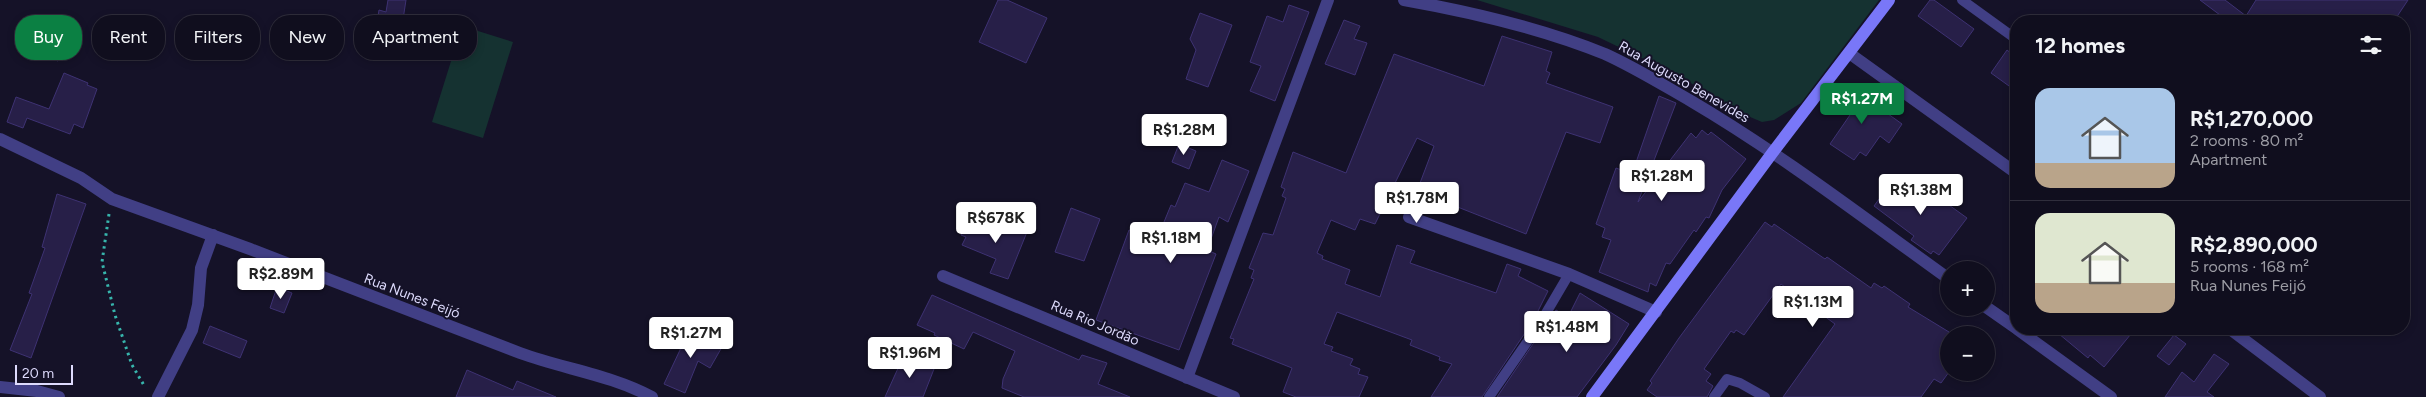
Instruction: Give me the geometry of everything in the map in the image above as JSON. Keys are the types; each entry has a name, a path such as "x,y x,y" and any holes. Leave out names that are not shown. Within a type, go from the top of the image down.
{"main road":[{"path":"1592,397 1773,152 1889,0"}],"street":[{"path":"1187,378 1328,0"},
{"name":"Rua Augusto Benevides","path":"1404,0 1497,20 1565,40 1606,55 1663,84 1773,152 1940,273"},
{"path":"1849,53 2010,169"},
{"name":"Rua Nunes Feijó","path":"0,139 81,178 112,199 147,214 213,235 555,366 611,378 652,397"},
{"path":"1409,217 1569,274 1656,312"},
{"path":"158,397 192,330 198,305 201,268 213,235"},
{"name":"Rua Rio Jordão","path":"943,276 1234,397"},
{"path":"1995,312 2010,323"},
{"path":"2027,335 2111,397"},
{"path":"2238,335 2320,397"},
{"path":"0,387 37,391 59,397"}],"lane":[{"path":"1962,0 2010,35"},
{"path":"1488,397 1539,325 1569,274"},
{"path":"1714,397 1727,379 1740,383 1765,397"}],"path":[{"path":"112,199 102,262 118,324 132,364 146,389"}],"green space":[{"path":"1477,0 1879,0 1801,103 1774,120 1762,122 1731,109 1683,78 1598,37"},
{"path":"477,31 513,42 483,138 432,122 451,60 477,60"}],"building":[{"path":"388,0 406,0 404,15 378,15 379,10 386,12"},
{"path":"998,0 1007,0 1047,18 1026,63 979,42"},
{"path":"1930,0 1934,0 1974,29 1961,47 1918,16"},
{"path":"2200,0 2225,0 2245,15 2220,15"},
{"path":"2256,0 2408,0 2398,15 2247,15"},
{"path":"1289,5 1309,12 1275,101 1250,91 1261,66 1250,62 1267,16 1283,22"},
{"path":"1200,13 1232,25 1208,87 1186,79 1196,50 1190,39"},
{"path":"1344,20 1360,26 1354,39 1367,43 1355,75 1325,64"},
{"path":"1502,36 1552,52 1546,71 1550,73 1546,83 1613,107 1600,143 1566,132 1526,234 1417,191 1434,146 1417,138 1375,224 1360,219 1355,230 1331,220 1317,253 1323,256 1322,259 1350,270 1345,284 1380,297 1397,245 1415,251 1410,263 1496,293 1507,264 1521,269 1518,276 1548,291 1533,321 1482,397 1431,397 1452,364 1439,360 1440,357 1410,345 1412,340 1337,312 1324,344 1333,347 1331,351 1353,359 1350,365 1360,369 1358,374 1368,377 1359,397 1296,397 1283,392 1292,368 1232,344 1234,339 1230,338 1254,279 1251,278 1254,270 1249,268 1263,233 1273,235 1286,198 1282,196 1285,189 1281,187 1293,152 1346,173 1394,54 1484,86"},
{"path":"2007,50 2010,52 2010,87 1991,73"},
{"path":"64,73 97,89 83,128 74,124 70,134 27,118 23,128 7,122 16,97 49,109"},
{"path":"1848,85 1902,124 1889,143 1880,136 1866,156 1860,152 1854,160 1830,144 1850,115 1834,103"},
{"path":"1659,96 1676,103 1638,202 1691,133 1696,138 1702,130 1708,135 1711,132 1746,159 1722,190 1709,218 1706,217 1696,232 1694,230 1670,264 1666,263 1656,286 1650,283 1648,292 1599,272 1611,240 1602,237 1605,228 1596,224 1616,168 1632,174"},
{"path":"1179,144 1196,151 1189,169 1172,162"},
{"path":"1222,160 1249,171 1228,222 1219,217 1207,250 1216,254 1179,350 1096,320 1129,230 1157,239 1171,205 1175,207 1185,183 1209,192"},
{"path":"1895,177 1928,200 1931,197 1939,203 1942,200 1967,218 1939,255 1933,251 1931,254 1911,240 1914,236 1874,206"},
{"path":"57,194 86,204 31,358 10,350 32,294 29,293 45,248 42,247"},
{"path":"1071,208 1100,219 1084,261 1055,252"},
{"path":"969,218 1006,233 1011,220 1029,227 1008,279 990,273 996,259 962,245 966,237 961,235"},
{"path":"1765,222 1772,227 1774,224 1825,259 1827,257 1871,288 1874,283 1882,288 1884,286 1910,304 1908,307 1940,327 1940,381 1942,381 1941,383 1934,379 1921,397 1783,397 1835,324 1781,284 1744,335 1736,330 1734,333 1731,331 1704,369 1711,374 1706,381 1713,386 1707,397 1657,397 1647,390 1652,383 1650,381 1679,338"},
{"path":"277,287 292,293 284,313 270,308"},
{"path":"1580,293 1629,324 1616,345 1577,397 1497,397 1556,310 1568,317"},
{"path":"932,295 1079,360 1082,355 1107,363 1098,384 1130,397 1024,397 1002,388 1003,379 1015,351 973,332 964,349 917,325"},
{"path":"210,326 247,341 240,358 203,343"},
{"path":"687,326 722,347 710,368 698,361 685,393 664,384 680,350"},
{"path":"2060,335 2130,335 2104,367 2090,355 2088,358"},
{"path":"2174,335 2186,344 2169,365 2157,356"},
{"path":"2214,354 2229,364 2207,392 2214,397 2165,397 2182,372 2194,382"},
{"path":"904,355 934,369 923,397 885,397"},
{"path":"467,370 513,390 517,381 556,397 456,397"}]}
